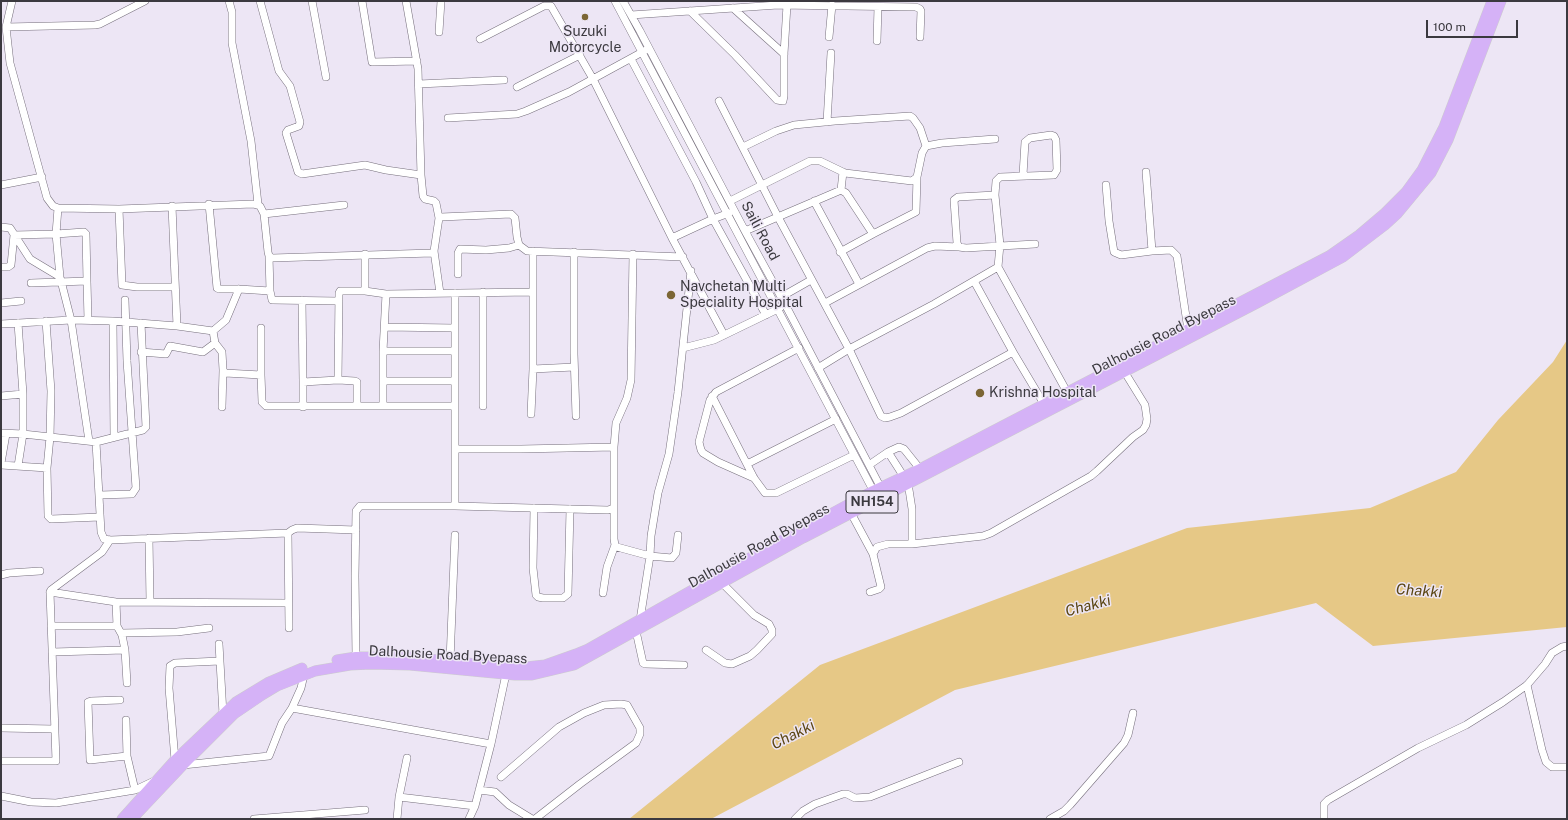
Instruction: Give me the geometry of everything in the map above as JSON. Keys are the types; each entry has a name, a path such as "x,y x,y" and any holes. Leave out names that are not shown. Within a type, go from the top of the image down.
{"highway":[{"name":"NH154","path":"906,480 920,469 1329,256 1373,224 1401,197 1422,170 1437,143 1492,1"},
{"name":"Dalhousie Road Byepass","path":"132,819 179,762 234,714 277,686 304,675 329,668 371,664 410,665 532,675 574,665 721,582 851,513 879,493 1124,371 1328,266 1357,247 1397,214 1431,173 1448,140 1501,1"},
{"name":"NH154","path":"122,819 156,780 179,762 223,714 250,693 285,676 304,668 328,661 356,657 408,658 516,668 545,665 559,661 588,649 731,568 879,493"}],"street":[{"path":"12,1 6,28 10,63 47,198 53,206 58,208 119,209 209,204 258,204"},
{"path":"6,28 100,24 146,1"},
{"path":"229,1 232,12 232,43 251,141 258,204 264,214 272,300 338,301"},
{"path":"260,1 279,71 290,86 300,122 299,126 288,130 286,133 298,172 302,174 365,165 386,170 421,174"},
{"path":"312,1 326,77"},
{"path":"362,1 372,62 417,61"},
{"path":"406,1 417,61 421,174 424,198 436,203 439,218 434,252 440,293"},
{"path":"439,32 441,1"},
{"path":"615,1 854,455 879,493"},
{"name":"Saili Road","path":"623,1 869,465 879,493"},
{"path":"631,15 733,8 748,4 916,7 920,9 920,37"},
{"path":"690,11 779,101 783,101 787,5"},
{"path":"829,37 832,5"},
{"path":"480,39 548,6 551,6 593,79 672,238 724,335"},
{"path":"877,40 878,7"},
{"path":"733,8 784,54"},
{"path":"448,118 517,114 526,112 570,92 649,48"},
{"path":"827,122 831,53"},
{"path":"517,87 580,55"},
{"path":"631,59 696,182 713,219 766,315"},
{"path":"419,84 504,80"},
{"path":"719,100 778,217 849,349 878,414 885,418 901,413 1013,352"},
{"path":"743,147 786,128 827,122 910,116 913,118 920,128 926,146 922,153 917,177 916,212 840,252"},
{"path":"1023,175 1025,142 1030,138 1051,135 1054,136 1056,140 1056,173 1051,176 1023,175 1000,177 997,179 995,195 1000,245 998,267 1067,392"},
{"path":"926,146 942,143 995,140"},
{"path":"730,201 810,160 820,161 843,172 908,181 915,180 917,177"},
{"path":"841,190 843,172"},
{"path":"1146,172 1152,251"},
{"path":"1,185 42,177"},
{"path":"1106,185 1109,221 1114,252 1121,255 1170,250 1177,256 1188,330"},
{"path":"841,190 846,193 873,234"},
{"path":"745,231 841,190"},
{"path":"959,247 957,242 954,200 958,197 995,195"},
{"path":"814,201 840,252 859,284"},
{"path":"209,204 216,287 219,289 270,291"},
{"path":"264,214 344,204"},
{"path":"172,206 176,326"},
{"path":"58,208 56,234 61,280 70,320 92,441 100,496 101,535 110,540 288,533 298,528 356,530"},
{"path":"119,209 122,285 137,287 175,286"},
{"path":"672,238 735,210"},
{"path":"439,218 511,214 514,218 519,246"},
{"path":"1,227 8,227 30,259 61,280"},
{"path":"14,235 86,233 88,320"},
{"path":"1,267 8,267 11,265 14,235"},
{"path":"825,303 931,246 966,248 1035,244"},
{"path":"458,274 458,253 460,249 486,250 519,246 527,251 683,257"},
{"path":"531,414 533,369 533,251"},
{"path":"269,256 276,258 434,252"},
{"path":"574,252 574,367 576,416"},
{"path":"365,254 365,292"},
{"path":"603,594 607,567 615,546 614,447 616,423 627,398 631,380 633,254"},
{"path":"818,368 849,349 998,267"},
{"path":"640,620 658,493 668,454 676,406 691,271"},
{"path":"31,283 61,280 87,282"},
{"path":"781,297 811,280"},
{"path":"974,280 1013,352 1044,404"},
{"path":"1,324 88,320 176,326 213,331 226,320 240,289"},
{"path":"338,380 340,362 338,301 340,291 386,294 533,292"},
{"path":"483,292 483,406"},
{"path":"455,293 455,506"},
{"path":"383,406 383,351 386,294"},
{"path":"100,496 132,494 135,492 136,488 127,361 125,300"},
{"path":"302,300 303,407"},
{"path":"1,302 20,301"},
{"path":"683,348 714,340 786,306"},
{"path":"46,321 51,391 50,437 47,468 48,517 51,519 100,517"},
{"path":"113,321 114,437"},
{"path":"18,323 23,394 23,434 18,466"},
{"path":"47,468 1,464 3,434 23,434 92,441 143,430 146,426 141,352 141,323"},
{"path":"385,327 455,328"},
{"path":"261,328 262,402 266,406 455,406"},
{"path":"213,331 216,343 222,352 222,407"},
{"path":"141,352 166,354 170,346 203,352 216,343"},
{"path":"754,478 718,462 701,450 699,442 710,400 716,392 799,348"},
{"path":"383,351 455,351"},
{"path":"533,369 574,367"},
{"path":"223,370 225,373 262,375"},
{"path":"873,554 874,550 881,545 912,544 972,538 990,533 1091,476 1133,437 1143,430 1146,425 1147,420 1145,405 1124,371"},
{"path":"303,382 338,380 355,381 357,382 357,406"},
{"path":"383,381 455,381"},
{"path":"1,396 23,394"},
{"path":"712,396 754,478 765,493 776,493 854,455"},
{"path":"747,464 836,419"},
{"path":"455,449 614,447"},
{"path":"869,465 888,452 902,447 920,469"},
{"path":"888,452 906,480 912,509 912,544"},
{"path":"356,657 356,511 360,506 455,506 608,510 614,508"},
{"path":"534,508 532,568 536,595 543,598 563,598 568,594 570,509"},
{"path":"851,513 873,554 881,587 870,592"},
{"path":"288,533 289,628"},
{"path":"450,661 454,535"},
{"path":"615,546 650,556 668,558 675,556 678,535"},
{"path":"150,538 150,602"},
{"path":"1,761 56,761 50,592 102,552 110,540"},
{"path":"1,576 9,573 40,571"},
{"path":"706,650 725,664 732,664 750,656 772,634 769,624 754,615 721,582"},
{"path":"50,592 116,602 288,603"},
{"path":"116,602 117,626 121,633 125,650 126,683"},
{"path":"51,626 117,626"},
{"path":"121,633 177,632 210,628"},
{"path":"636,631 643,662 645,664 684,665"},
{"path":"219,644 223,714"},
{"path":"1324,819 1324,804 1328,800 1418,748 1466,725 1527,685 1545,664 1552,653 1562,647 1567,646"},
{"path":"52,652 125,650"},
{"path":"220,661 175,663 170,666 169,688 179,762 269,756 282,723 292,708 301,688 304,675"},
{"path":"469,819 475,806 491,744 506,674"},
{"path":"1527,685 1546,762 1552,767 1567,768"},
{"path":"120,700 88,702 90,760 127,756"},
{"path":"479,790 494,792 509,804 534,819 636,743 640,734 640,728 627,705 604,705 584,713 559,727 501,777"},
{"path":"292,708 491,744"},
{"path":"1050,819 1064,811 1070,805 1124,743 1128,735 1133,713"},
{"path":"126,720 127,756 135,790"},
{"path":"1,728 54,729"},
{"path":"397,819 399,797 407,758"},
{"path":"795,819 803,811 815,804 844,794 855,798 870,797 959,762"},
{"path":"1,796 31,802 56,803 135,790 156,780"},
{"path":"399,797 475,806"},
{"path":"254,819 365,810"}],"water":[{"name":"Chakki","path":"1567,340 1567,627 1373,646 1316,603 955,690 711,819 629,819 820,665 1187,528 1370,508 1456,472 1498,420 1553,362"}],"place":[{"name":"Suzuki Motorcycle","path":"585,17"},
{"name":"Navchetan Multi Speciality Hospital","path":"671,295"},
{"name":"Krishna Hospital","path":"980,393"}]}
